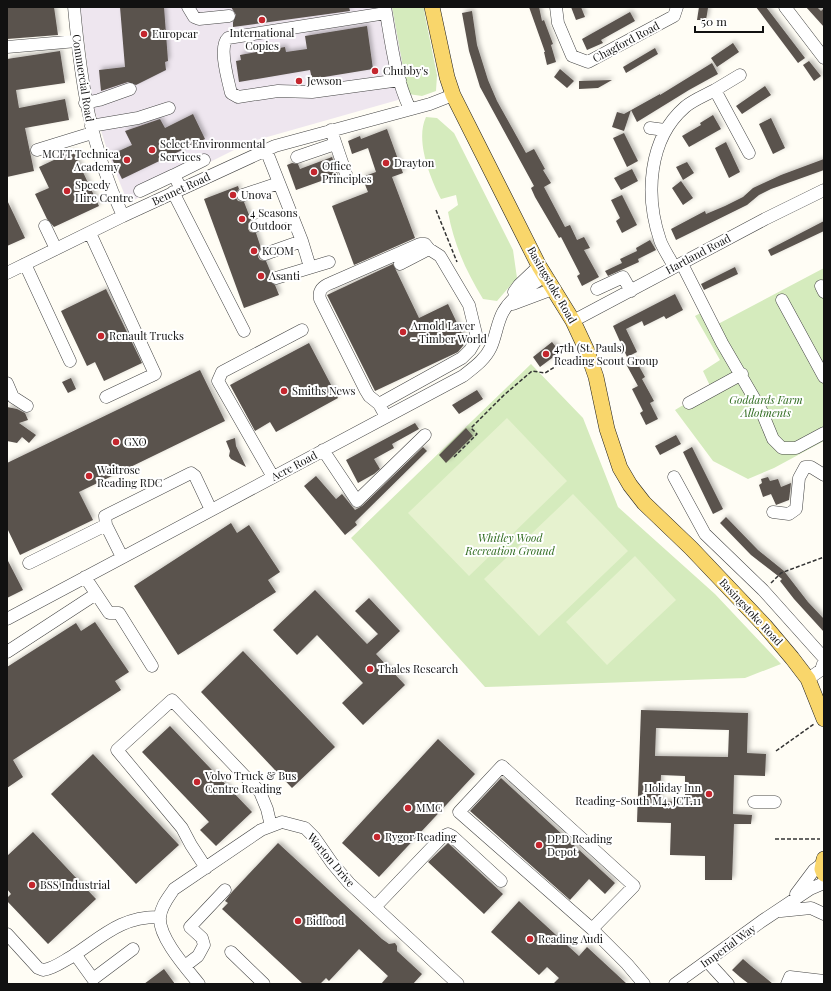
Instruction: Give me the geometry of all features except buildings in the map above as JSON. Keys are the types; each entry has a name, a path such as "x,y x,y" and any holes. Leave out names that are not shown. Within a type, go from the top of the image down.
{"main road":[{"name":"Basingstoke Road","path":"432,7 453,95 542,271 574,321 596,376 607,429 620,468 630,485 644,503 691,548 765,626 808,680 820,721"}],"street":[{"name":"Commercial Road","path":"74,7 85,103 111,191 123,216"},
{"path":"188,7 194,17 199,19 228,16"},
{"name":"Chagford Road","path":"556,7 558,23 572,56 588,62 674,16 677,7"},
{"path":"785,7 824,58"},
{"path":"400,80 312,92 278,91 238,97 231,93 228,82 223,47 224,41 228,38 386,10 400,80 404,96 410,109"},
{"path":"7,47 77,41"},
{"path":"740,75 686,106 665,130 657,151 652,178 652,210 660,241 678,265 722,343 742,374 762,410 773,439 782,448 796,448 824,433"},
{"path":"85,103 100,100 130,89"},
{"path":"715,90 749,153"},
{"name":"Bennet Road","path":"7,273 123,216 266,150 331,130 430,104 453,95"},
{"path":"37,150 92,129 138,118 169,108"},
{"path":"650,128 665,130"},
{"path":"331,130 346,174"},
{"path":"297,157 335,144"},
{"path":"266,150 302,242 310,267"},
{"path":"140,191 204,160"},
{"path":"174,175 177,191 244,331"},
{"path":"243,195 279,184"},
{"name":"Hartland Road","path":"574,321 765,219 824,190"},
{"path":"255,226 291,214"},
{"path":"45,226 56,249"},
{"path":"90,233 155,374 106,398"},
{"path":"265,254 302,242"},
{"path":"380,404 455,362 470,350 477,338 469,305 440,256 429,250 425,244 420,244 324,286 320,290 320,299 366,391 369,396 380,404 386,417"},
{"path":"400,264 429,250"},
{"path":"276,278 330,262"},
{"path":"25,264 70,361"},
{"name":"Acre Road","path":"7,619 463,376 478,365 491,348 502,313 508,306 519,285 542,271"},
{"path":"597,290 623,277 632,290"},
{"path":"508,306 553,289"},
{"path":"782,300 824,377"},
{"path":"273,477 218,381 222,372 302,330"},
{"path":"689,403 742,374"},
{"path":"7,383 13,397 27,406"},
{"path":"323,450 357,501 425,434"},
{"path":"773,512 789,514 796,509 799,478 805,467 810,467 824,475"},
{"path":"122,557 106,525 105,516 190,473 195,476 211,510"},
{"name":"Basingstoke Road","path":"674,477 705,534 763,590 824,660 821,670 808,680"},
{"path":"29,563 106,525"},
{"path":"691,548 705,534"},
{"path":"85,577 109,613 119,613 152,666"},
{"path":"7,652 96,594"},
{"path":"206,868 182,828 117,750 172,700 260,792 268,809 271,826"},
{"path":"592,929 634,886 502,766 459,812 592,929 627,964 644,984"},
{"path":"754,802 775,802"},
{"name":"Worton Drive","path":"160,917 164,903 174,889 261,830 282,822 304,828 314,837 332,863 349,883 458,984"},
{"path":"375,907 442,836 448,834 501,880"},
{"name":"Imperial Way","path":"780,910 805,884 814,870 823,866"},
{"name":"Imperial Way","path":"675,984 810,889 824,883"},
{"path":"185,966 201,953 204,945 202,938 190,927 224,890"},
{"path":"780,910 811,908 824,914"},
{"path":"7,934 40,970 46,970 75,954 122,923 141,918 160,917 166,936 185,966 199,984"},
{"path":"75,954 91,982 133,949"},
{"path":"230,952 264,984"},
{"path":"707,961 728,984"},
{"path":"787,984 790,978 824,981"}],"path":[{"path":"436,210 459,267"},
{"path":"454,457 477,434 471,428 504,395 532,371 546,373 558,365"},
{"path":"763,590 781,573 824,557"},
{"path":"776,751 820,721"},
{"path":"774,839 820,840"}],"shaded area":[{"path":"80,7 394,7 397,30 412,96 250,142 128,203 109,156 92,102"}],"green space":[{"path":"392,7 424,7 437,75 436,91 422,96 408,94"},
{"path":"426,117 437,118 454,133 513,250 517,278 497,301 483,299 466,268 457,247 448,212 458,205 456,195 441,199 432,181 423,148 423,126"},
{"name":"Goddards Farm Allotments","path":"824,268 824,441 774,468 748,479 713,461 675,410 711,388 703,371 720,360 695,316 708,309 718,324"},
{"name":"Whitley Wood Recreation Ground","path":"531,364 583,418 618,507 715,594 781,664 745,678 485,687 351,538"},
{"path":"507,418 567,481 469,576 408,513"},
{"path":"573,494 628,551 539,636 484,579"},
{"path":"635,556 676,600 607,665 566,622"}],"place":[{"name":"International Copies","path":"262,20"},
{"name":"Europcar","path":"144,34"},
{"name":"Chubby's","path":"375,71"},
{"name":"Jewson","path":"299,81"},
{"name":"Select Environmental Services","path":"152,150"},
{"name":"MCFT Technica Academy","path":"127,160"},
{"name":"Drayton","path":"386,163"},
{"name":"Office Principles","path":"314,172"},
{"name":"Speedy Hire Centre","path":"67,191"},
{"name":"Unova","path":"233,195"},
{"name":"4 Seasons Outdoor","path":"242,219"},
{"name":"KCOM","path":"254,251"},
{"name":"Asanti","path":"261,276"},
{"name":"Arnold Laver - Timber World","path":"403,332"},
{"name":"Renault Trucks","path":"101,336"},
{"name":"47th (St. Pauls) Reading Scout Group","path":"546,354"},
{"name":"Smiths News","path":"284,391"},
{"name":"GXO","path":"116,442"},
{"name":"Waitrose Reading RDC","path":"89,476"},
{"name":"Thales Research","path":"370,669"},
{"name":"Volvo Truck & Bus Centre Reading","path":"197,782"},
{"name":"Holiday Inn Reading-South M4, JCT.11","path":"709,794"},
{"name":"MMC","path":"408,808"},
{"name":"Rygor Reading","path":"377,837"},
{"name":"DPD Reading Depot","path":"539,845"},
{"name":"BSS Industrial","path":"32,885"},
{"name":"Bidfood","path":"298,921"},
{"name":"Reading Audi","path":"530,939"}]}
